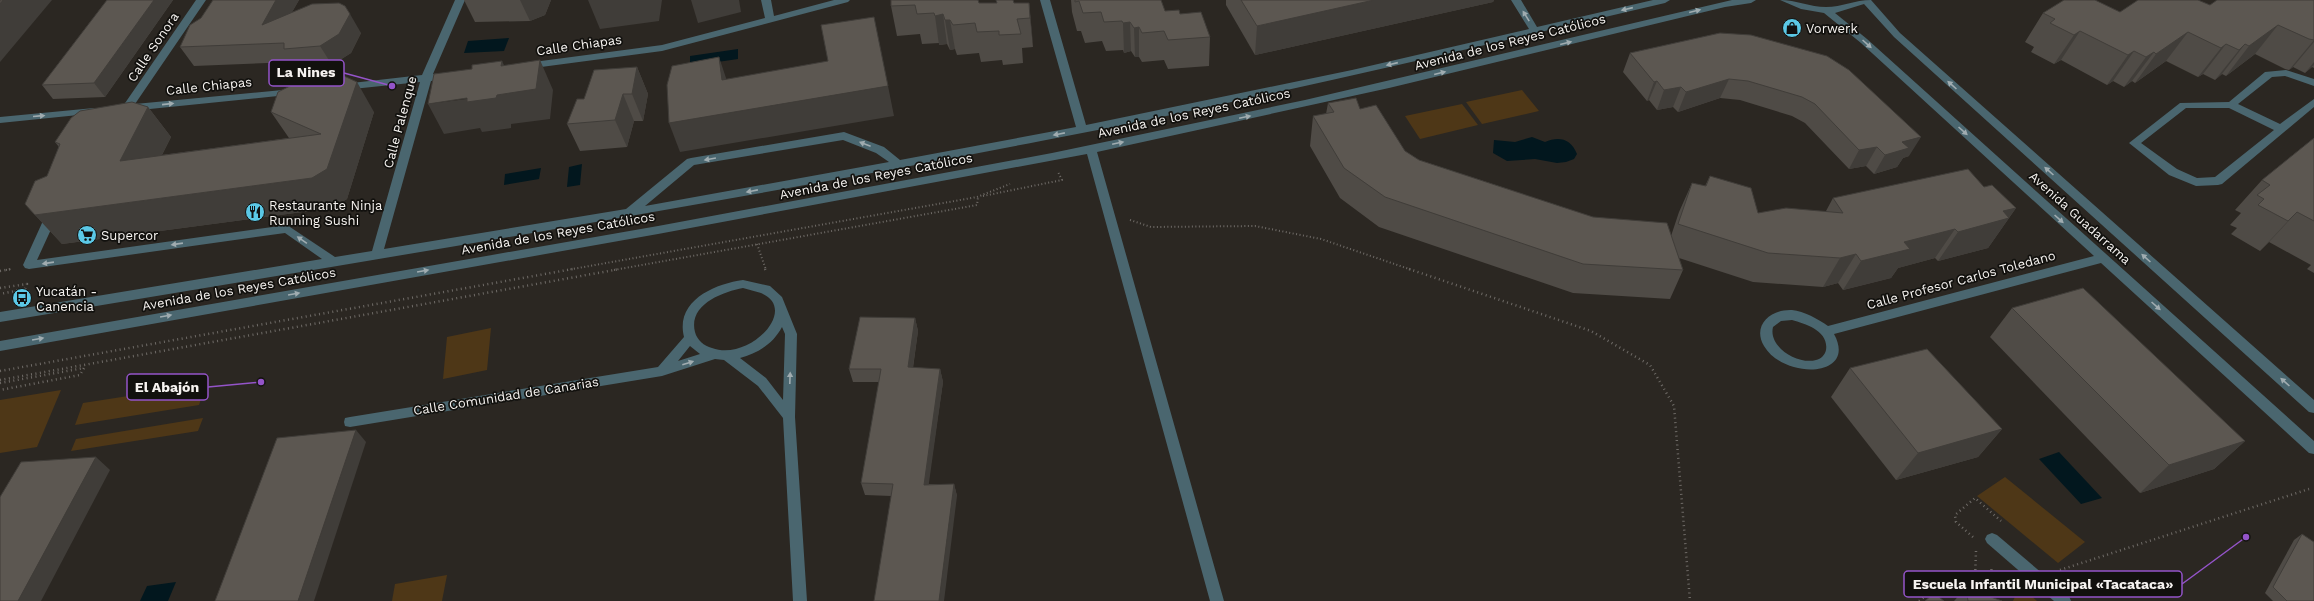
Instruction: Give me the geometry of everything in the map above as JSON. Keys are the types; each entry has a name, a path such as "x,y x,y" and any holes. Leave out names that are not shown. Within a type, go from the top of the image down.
{"street":[{"name":"Calle Sonora","path":"127,108 201,0"},
{"name":"Calle Palenque","path":"378,255 426,79 460,0"},
{"path":"766,0 770,20"},
{"name":"Calle Chiapas","path":"515,68 662,48 845,0"},
{"path":"1045,0 1082,129"},
{"path":"1516,0 1535,31"},
{"name":"Avenida de los Reyes Católicos","path":"0,317 629,213 1082,129 1352,73 1665,0"},
{"name":"Avenida de los Reyes Católicos","path":"0,346 705,222 1052,157 1366,91 1725,4 1751,0"},
{"path":"1785,0 1808,8 1826,10 1842,10 1856,6 1865,0"},
{"name":"Avenida Guadarrama","path":"1865,0 1924,60 2314,408"},
{"name":"Avenida Guadarrama","path":"1826,10 1864,41 2314,449"},
{"path":"2231,105 2269,74 2286,73 2314,83"},
{"path":"336,88 461,75"},
{"name":"Calle Chiapas","path":"0,120 305,91"},
{"path":"2280,129 2231,105 2184,105 2134,142 2173,172 2196,182 2218,181 2314,102"},
{"path":"629,213 691,162 844,136 880,150 898,164"},
{"path":"1091,149 1110,212 1217,601"},
{"path":"57,203 29,265 287,229 334,262"},
{"name":"Calle Profesor Carlos Toledano","path":"1826,331 2103,258"},
{"path":"789,417 762,382 721,355 696,346 690,338 687,328 692,312 704,298 716,291 743,284 756,286 775,296 780,304 791,334 789,417 800,601"},
{"path":"721,355 751,350 773,334 779,324 782,314 780,304"},
{"path":"1780,316 1804,317 1826,331 1834,346 1833,354 1829,360 1822,364 1812,366 1788,360 1769,344 1766,335 1766,327 1771,320 1780,316"},
{"path":"662,371 690,338"},
{"name":"Calle Comunidad de Canarias","path":"350,422 662,371 721,355"},
{"path":"1992,539 2064,601"}],"path":[{"path":"0,370 977,197 1062,180 1052,157"},
{"path":"0,381 977,204 977,197"},
{"path":"1110,212 1151,227 1256,226 1321,239 1591,331 1650,366 1674,406 1690,601"},
{"path":"0,288 27,284 25,290 0,294"},
{"path":"0,381 84,368 80,375 0,390"},
{"path":"2054,565 2060,570 2309,489"},
{"path":"1976,539 1956,522 1955,517 1956,513 1975,498 2005,524"},
{"path":"1975,579 1976,546"},
{"path":"1987,601 1992,563"},
{"path":"1919,601 1958,572 1975,579 1989,588"}],"shaded area":[{"path":"1522,90 1539,111 1482,124 1466,102"},
{"path":"1462,104 1478,125 1420,139 1405,116"},
{"path":"491,328 487,370 443,379 447,337"},
{"path":"206,384 199,405 75,425 83,403"},
{"path":"61,390 37,447 0,453 0,400"},
{"path":"203,418 198,431 71,451 76,439"},
{"path":"2005,477 2085,542 2058,563 1977,496"},
{"path":"447,575 442,601 392,601 395,584"},
{"path":"2020,586 2037,601 2013,601"}],"water":[{"path":"509,38 504,51 464,53 468,41"},
{"path":"738,49 738,59 690,66 690,56"},
{"path":"1532,137 1545,142 1555,139 1564,140 1571,145 1577,154 1574,159 1557,163 1535,159 1507,161 1493,153 1494,140 1515,142"},
{"path":"582,164 580,185 567,187 569,167"},
{"path":"541,168 539,179 504,185 505,174"},
{"path":"2059,452 2102,498 2081,504 2039,459"},
{"path":"176,582 168,601 140,601 147,586"}],"building":[{"path":"107,0 154,0 94,83 42,85"},
{"path":"213,0 276,0 262,25 312,4 339,3 345,6 350,14 339,34 320,46 284,49 284,43 180,47 190,25 201,18"},
{"path":"891,0 978,0 979,3 997,3 996,0 1013,0 1014,3 1029,3 1030,18 1017,19 1021,34 999,35 999,31 977,32 975,23 953,25 950,20 945,20 943,14 935,16 934,13 917,14 915,5 891,6"},
{"path":"1075,0 1161,0 1165,11 1179,10 1180,14 1201,12 1210,37 1168,40 1164,31 1142,33 1139,27 1134,28 1130,22 1104,22 1101,12 1083,13 1079,1 1075,2"},
{"path":"1241,0 1374,0 1257,26"},
{"path":"2064,0 2095,0 2120,12 2138,0 2198,0 2210,5 2217,0 2314,0 2314,40 2278,25 2249,46 2245,44 2239,50 2226,44 2221,48 2188,32 2156,54 2154,52 2146,57 2134,51 2128,55 2080,31 2074,35 2050,23 2055,19 2043,13"},
{"path":"874,17 888,86 669,123 667,85 672,66 719,57 722,80 828,61 821,25"},
{"path":"1720,33 1751,35 1827,56 1849,70 1921,137 1902,142 1909,148 1885,155 1877,147 1859,150 1815,104 1802,97 1748,81 1729,79 1686,92 1681,87 1664,90 1657,81 1654,82 1630,53"},
{"path":"540,60 536,89 497,95 496,98 467,102 467,98 428,104 434,74 472,69 472,65 502,61 501,66"},
{"path":"637,67 632,94 623,94 615,120 567,124 577,99 584,99 594,70"},
{"path":"344,76 357,82 327,169 312,178 35,215 25,204 35,181 47,176 60,144 55,142 71,118 80,111 132,102 148,107 120,161 321,134 271,112 278,92 296,83"},
{"path":"1356,98 1360,109 1376,105 1405,151 1419,160 1593,217 1667,223 1683,270 1583,264 1385,197 1344,168 1313,116 1334,112 1328,103"},
{"path":"2314,138 2314,221 2297,212 2288,221 2258,205 2264,199 2257,195 2270,185 2262,180"},
{"path":"1968,169 1984,187 1992,185 2016,208 2003,211 2009,218 1958,232 1955,229 1904,242 1910,249 1861,261 1856,254 1840,258 1768,253 1678,224 1692,183 1706,186 1710,176 1751,188 1758,213 1786,208 1843,213 1833,198"},
{"path":"2083,288 2245,441 2169,465 2012,308"},
{"path":"860,317 915,318 908,367 940,369 924,485 954,484 939,601 874,601 893,484 861,483 881,369 849,369"},
{"path":"1927,349 2002,429 1918,453 1850,368"},
{"path":"356,430 298,601 215,601 277,438"},
{"path":"96,457 18,601 0,601 0,497 21,462"},
{"path":"2302,534 2314,542 2314,601 2287,601 2273,587"},
{"path":"1966,588 2002,601 1968,601"},
{"path":"1934,593 1944,601 1925,601"}],"place":[{"name":"Vorwerk","path":"1792,28"},
{"name":"La Nines","path":"392,86"},
{"name":"Restaurante Ninja Running Sushi","path":"255,212"},
{"name":"Supercor","path":"87,235"},
{"name":"Yucatán - Canencia","path":"22,298"},
{"name":"El Abajón","path":"261,382"},
{"name":"Escuela Infantil Municipal «Tacataca»","path":"2246,537"}]}
